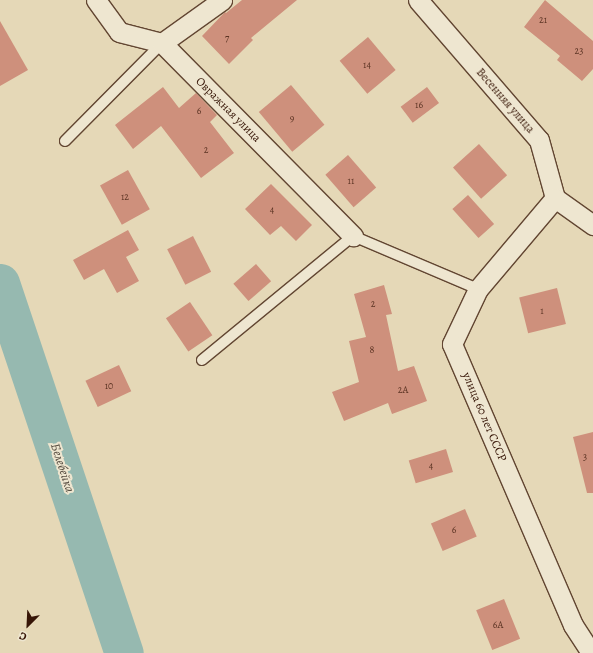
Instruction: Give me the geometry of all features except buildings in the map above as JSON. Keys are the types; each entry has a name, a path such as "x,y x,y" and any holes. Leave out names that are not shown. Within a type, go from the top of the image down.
{"street":[{"path":"96,0 119,32 162,43 222,0"},
{"name":"Весенняя улица","path":"418,0 539,140 555,198"},
{"name":"Овражная улица","path":"162,43 353,236"},
{"path":"555,198 593,225"},
{"name":"улица 60 лет СССР","path":"555,198 478,289 452,344 573,625 591,653"}],"lane":[{"path":"65,141 162,43"},
{"path":"202,360 353,236 478,289"}],"waterway":[{"name":"Белебейка","path":"0,283 124,653"}]}
